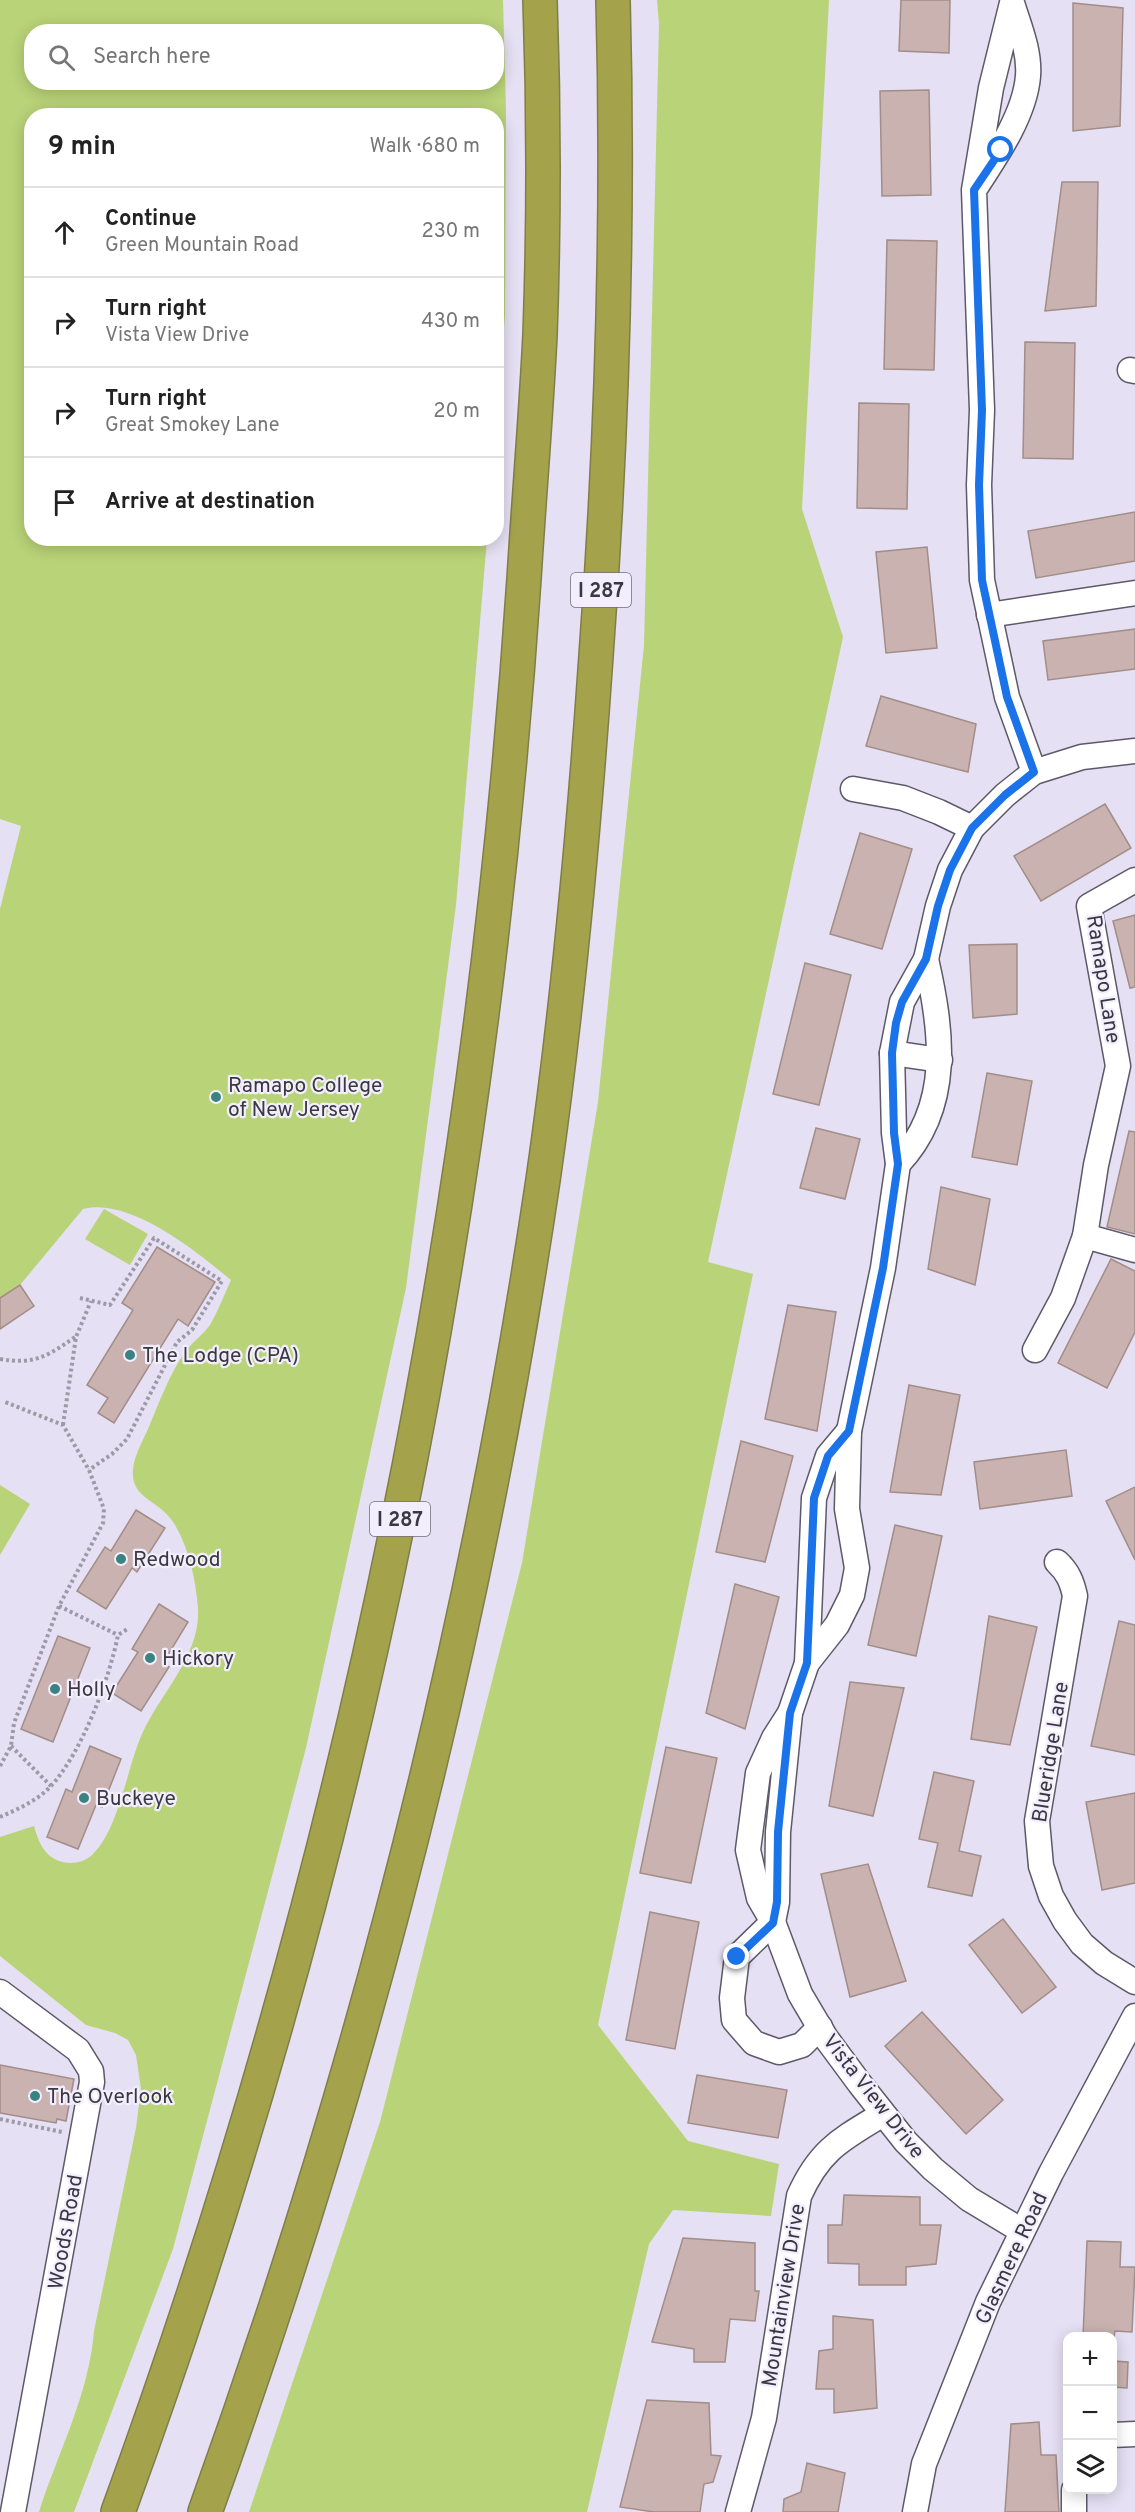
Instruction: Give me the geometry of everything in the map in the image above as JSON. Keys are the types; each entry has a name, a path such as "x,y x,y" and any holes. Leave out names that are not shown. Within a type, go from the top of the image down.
{"highway":[{"name":"I 287","path":"118,2512 206,2258 296,1955 372,1650 436,1328 490,959 520,644 540,335 542,230 540,0"},
{"name":"I 287","path":"205,2512 285,2283 375,1976 428,1772 457,1645 498,1446 526,1288 570,968 589,757 603,558 614,243 613,0"}],"street":[{"path":"974,190 1001,150 1017,114 1028,76 1025,47 1012,1"},
{"path":"1012,1 991,88 974,190 982,410 979,485 982,580 1007,697 1034,772"},
{"path":"989,615 1135,593"},
{"name":"Vista View Drive","path":"807,1663 837,1625 852,1595 857,1568 847,1509 849,1431 883,1268 898,1164 894,1133 892,1053 902,1002 926,959 938,906 950,870 972,828 1005,795 1034,772 1082,757 1135,751"},
{"path":"853,789 903,798 972,828"},
{"name":"Ramapo Lane","path":"1035,1350 1063,1298 1085,1236 1096,1165 1127,1067 1089,906 1135,880"},
{"name":"Vista View Drive","path":"898,1164 910,1152 937,1093 940,1060 936,1018 926,959"},
{"path":"892,1053 940,1060"},
{"path":"1085,1236 1135,1250"},
{"name":"Vista View Drive","path":"849,1431 828,1456 814,1498 807,1663 790,1713 778,1832 777,1894 773,1923 800,1994 860,2085 883,2114 906,2142 933,2169 969,2199 1022,2231"},
{"name":"Blueridge Lane","path":"1057,1562 1065,1569 1073,1582 1075,1596 1038,1821 1041,1866 1051,1896 1065,1921 1082,1944 1104,1963 1135,1982"},
{"path":"773,1923 737,1957 732,1998 734,2020 754,2043 779,2052 802,2045 820,2027"},
{"name":"Woods Road","path":"0,1992 78,2050 91,2071 92,2082 14,2512"},
{"name":"Glasmere Road","path":"915,2512 924,2464 988,2302 1022,2231 1135,2016"},
{"name":"Mountainview Drive","path":"738,2512 764,2418 799,2196 809,2174 822,2156 840,2140 883,2114"},
{"path":"1117,2435 1135,2434"},
{"path":"1074,2494 1074,2512"}],"path":[{"path":"80,1298 110,1305 154,1238 222,1281 192,1330 177,1342 127,1439 112,1454 89,1470"},
{"path":"0,1766 11,1746 14,1723 59,1606 103,1523 104,1509 89,1470 63,1425 76,1336 91,1301"},
{"path":"0,1359 15,1362 34,1360 51,1354 76,1336"},
{"path":"5,1402 63,1425"},
{"path":"59,1606 118,1635"},
{"path":"0,1817 28,1805 51,1786 77,1748 113,1660 118,1635 129,1628"},
{"path":"11,1746 51,1786"},
{"path":"0,2121 69,2133"}],"green space":[{"name":"Ramapo College of New Jersey","path":"0,0 503,0 504,24 24,24 24,90 504,90 504,37 506,111 504,329 504,108 24,108 24,546 486,546 456,905 406,1288 306,1748 173,2249 74,2512 39,2512 86,2378 136,2128 141,2089 136,2055 128,2040 115,2033 86,2025 0,1956 0,1837 34,1826 42,1846 53,1858 72,1863 85,1860 92,1855 101,1844 116,1814 142,1734 187,1657 197,1625 198,1608 194,1576 188,1554 169,1516 146,1498 135,1484 134,1463 174,1370 188,1348 210,1325 231,1280 200,1255 162,1230 121,1211 101,1207 83,1209 20,1285 0,1298 0,909 21,826 0,819"},
{"path":"657,0 829,0 802,509 843,637 708,1262 753,1274 598,2025 688,2141 779,2164 771,2216 673,2210 649,2244 587,2512 249,2512 380,2122 522,1563 598,1102 644,645 659,24"},
{"path":"104,1209 148,1234 130,1265 85,1239"},
{"path":"0,1485 30,1504 0,1555"}],"building":[{"path":"901,0 950,0 949,53 899,51"},
{"path":"1073,3 1123,8 1120,126 1073,131"},
{"path":"929,90 931,195 882,196 880,91"},
{"path":"1062,182 1098,182 1096,306 1045,311"},
{"path":"887,240 937,241 934,370 884,369"},
{"path":"1025,342 1075,343 1073,459 1023,458"},
{"path":"859,403 909,404 907,509 857,508"},
{"path":"1135,512 1135,561 1036,578 1028,531"},
{"path":"927,547 937,648 886,653 876,552"},
{"path":"1135,629 1135,669 1048,680 1043,641"},
{"path":"881,696 976,724 968,772 866,746"},
{"path":"1105,804 1131,848 1041,901 1014,856"},
{"path":"860,833 912,849 882,949 830,934"},
{"path":"1135,915 1135,987 1130,988 1113,921"},
{"path":"1017,944 1017,1014 973,1018 969,945"},
{"path":"805,963 851,975 819,1105 773,1094"},
{"path":"987,1073 1032,1081 1017,1165 972,1157"},
{"path":"816,1128 860,1139 845,1199 800,1188"},
{"path":"1129,1131 1135,1132 1135,1234 1107,1227"},
{"path":"941,1187 990,1199 975,1285 928,1269"},
{"name":"The Lodge (CPA)","path":"157,1247 215,1282 188,1326 178,1319 114,1423 98,1413 108,1398 87,1385 133,1310 122,1303"},
{"path":"1111,1259 1135,1271 1135,1332 1107,1388 1058,1363"},
{"path":"20,1285 34,1306 0,1329 0,1298"},
{"path":"788,1305 836,1312 817,1431 765,1419"},
{"path":"909,1385 960,1395 941,1495 890,1492"},
{"path":"741,1441 793,1456 765,1562 716,1552"},
{"path":"1066,1450 1072,1496 980,1509 974,1462"},
{"path":"1135,1487 1135,1560 1106,1501"},
{"name":"Redwood","path":"136,1510 165,1528 137,1572 132,1568 106,1609 77,1591 105,1547 111,1551"},
{"path":"895,1525 942,1536 916,1656 868,1645"},
{"path":"735,1584 779,1597 745,1729 706,1713"},
{"name":"Hickory","path":"159,1604 188,1622 163,1663 169,1667 141,1711 112,1693 138,1652 132,1649"},
{"path":"989,1616 1037,1627 1010,1745 971,1739"},
{"path":"1119,1621 1135,1625 1135,1755 1091,1746"},
{"name":"Holly","path":"58,1636 90,1648 53,1742 21,1729"},
{"path":"850,1682 904,1688 873,1816 829,1806"},
{"name":"Buckeye","path":"90,1746 121,1759 102,1807 96,1805 78,1849 47,1837 66,1789 72,1792"},
{"path":"666,1747 717,1758 691,1883 640,1873"},
{"path":"934,1772 974,1781 959,1851 981,1856 972,1896 928,1887 938,1843 919,1839"},
{"path":"1135,1793 1135,1883 1102,1890 1086,1802"},
{"path":"868,1864 906,1981 850,1997 821,1874"},
{"path":"650,1912 699,1922 675,2049 626,2040"},
{"path":"1003,1919 1056,1987 1022,2013 969,1945"},
{"path":"922,2012 1003,2100 966,2134 885,2046"},
{"name":"The Overlook","path":"0,2065 74,2079 66,2121 57,2119 56,2123 0,2113"},
{"path":"697,2075 787,2090 778,2138 688,2123"},
{"path":"844,2195 920,2197 920,2225 941,2225 936,2264 906,2267 906,2285 859,2285 859,2264 828,2263 828,2225 842,2225"},
{"path":"683,2238 755,2243 755,2291 759,2291 755,2321 730,2319 725,2362 694,2362 694,2349 652,2342"},
{"path":"1087,2241 1121,2242 1120,2267 1135,2267 1132,2332 1083,2332"},
{"path":"833,2316 873,2320 877,2408 834,2413 834,2389 816,2389 819,2351 833,2349"},
{"path":"1117,2361 1128,2362 1127,2388 1117,2387"},
{"path":"647,2400 709,2403 711,2455 721,2456 713,2482 704,2484 700,2512 654,2512 620,2507"},
{"path":"1039,2422 1041,2455 1056,2455 1059,2512 1005,2512 1011,2424"},
{"path":"807,2463 845,2473 838,2512 783,2512 784,2499 801,2492"}],"place":[{"name":"Ramapo College of New Jersey","path":"216,1097"},
{"name":"The Lodge (CPA)","path":"130,1355"},
{"name":"Redwood","path":"121,1559"},
{"name":"Hickory","path":"150,1658"},
{"name":"Holly","path":"55,1689"},
{"name":"Buckeye","path":"84,1798"},
{"name":"The Overlook","path":"35,2096"}],"route":[{"path":"737,1957 773,1923 777,1902 778,1832 790,1713 807,1663 814,1498 828,1456 849,1431 883,1268 898,1164 894,1133 892,1053 896,1023 902,1002 926,959 938,906 950,870 972,828 1005,795 1034,772 1007,697 982,580 982,512 979,485 982,410 974,190 1001,150"}]}
